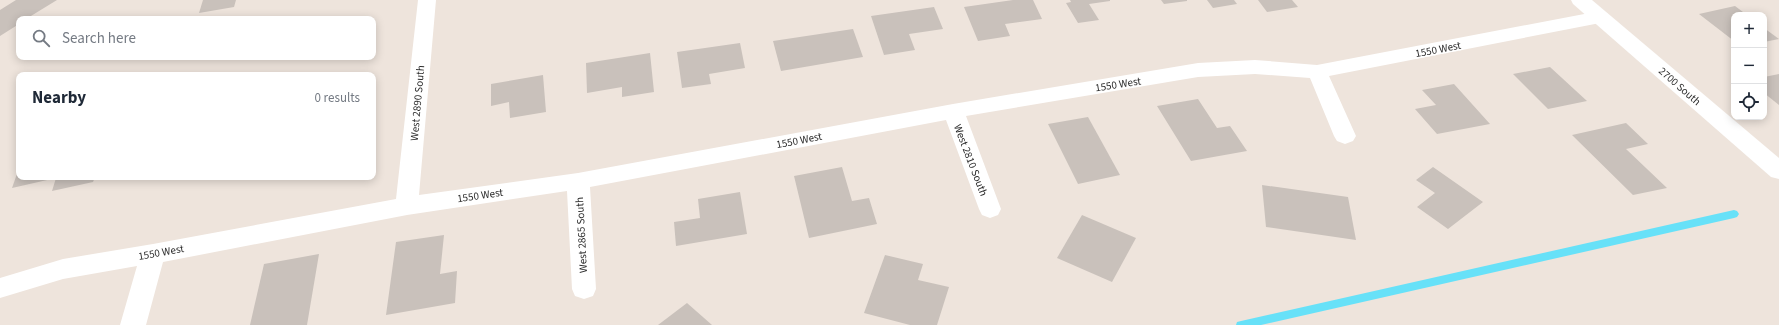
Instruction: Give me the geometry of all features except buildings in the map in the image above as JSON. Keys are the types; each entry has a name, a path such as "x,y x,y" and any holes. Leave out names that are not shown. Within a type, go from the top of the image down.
{"street":[{"name":"West 2890 South","path":"407,206 427,0"},
{"name":"2700 South","path":"1580,0 1779,171"},
{"name":"1550 West","path":"0,288 63,269 153,254 407,206 578,181 953,111 1198,70 1254,67 1317,72 1600,17"},
{"path":"1317,72 1345,136"},
{"name":"West 2810 South","path":"953,111 990,209"},
{"name":"West 2865 South","path":"578,181 584,289"},
{"path":"133,325 153,254"}],"waterway":[{"path":"1241,325 1734,214"}]}
